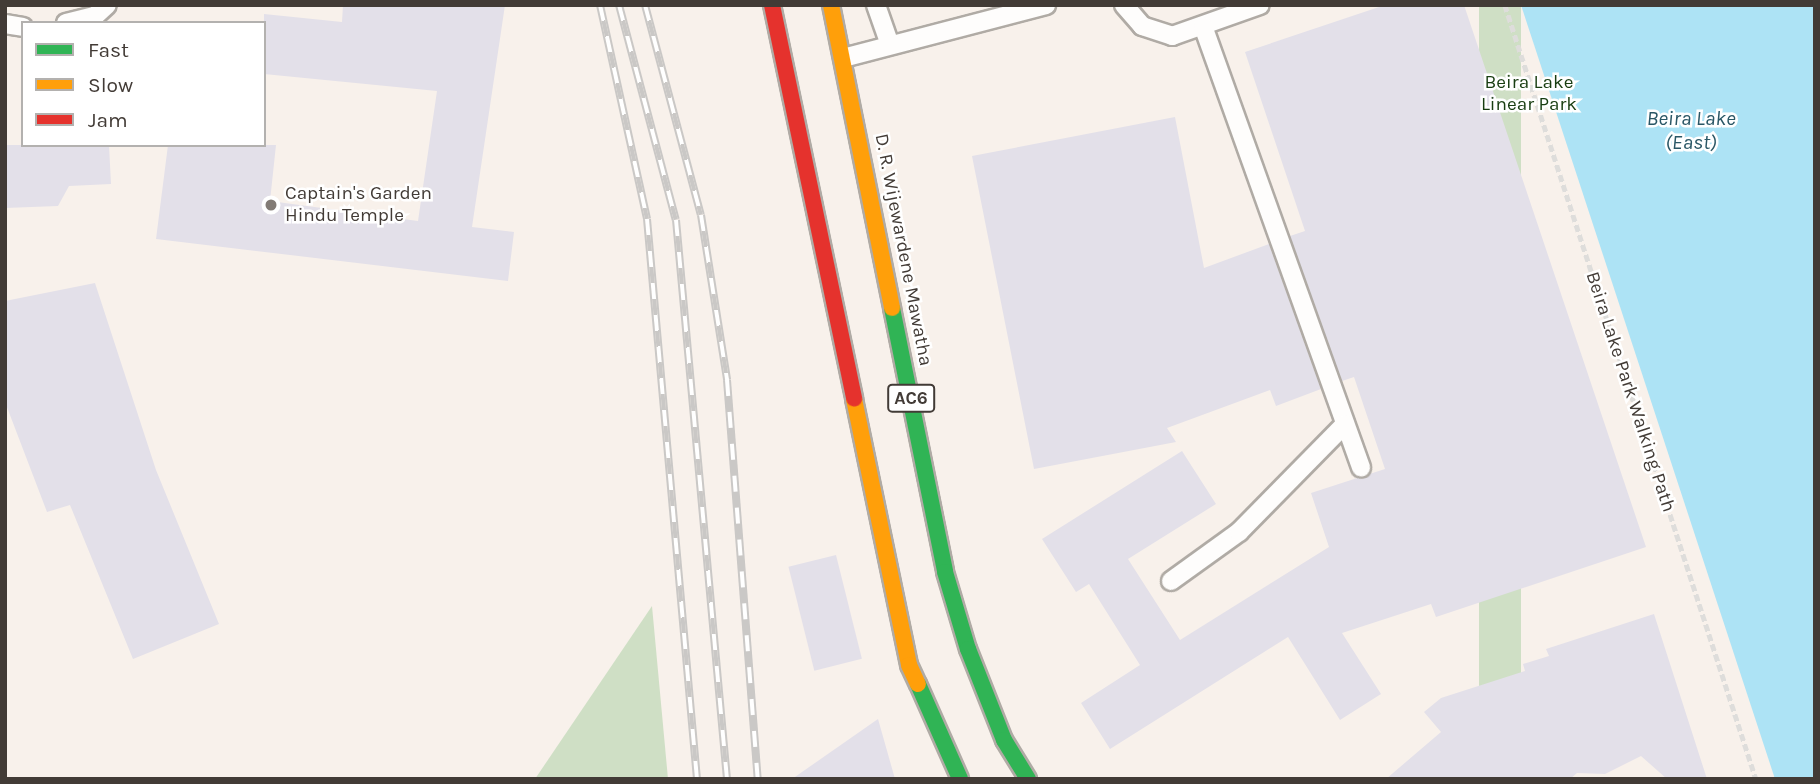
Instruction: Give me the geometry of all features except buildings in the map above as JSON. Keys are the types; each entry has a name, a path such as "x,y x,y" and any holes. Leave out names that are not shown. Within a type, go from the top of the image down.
{"main road":[{"path":"772,5 908,665 960,779"},
{"name":"D. R. Wijewardene Mawatha","path":"831,5 945,572 968,649 993,714 1028,779"}],"lane":[{"path":"74,21 95,16 107,5"},
{"path":"876,5 890,45"},
{"path":"843,58 1046,5"},
{"path":"1124,5 1155,34 1172,36 1260,5"},
{"path":"1203,26 1362,468"},
{"path":"1171,581 1239,532 1345,424"}],"path":[{"name":"Beira Lake Park Walking Path","path":"1505,5 1756,779"}],"green space":[{"path":"1479,5 1521,5 1521,779 1479,779"},
{"path":"652,606 668,779 535,779"}],"water":[{"name":"Beira Lake (East)","path":"1521,5 1815,5 1815,779 1775,779"}],"railway":[{"path":"600,5 647,219 697,779"},
{"path":"619,5 676,220 727,779"},
{"path":"645,5 701,215 727,380 758,779"}],"traffic: fast":[{"path":"892,308 945,572 968,649 1004,740 1028,779"},
{"path":"918,684 960,779"}],"traffic: slow":[{"path":"831,5 892,308"},
{"path":"854,399 909,665 918,684"}],"traffic: jam":[{"path":"772,5 854,399"}],"place":[{"name":"Captain's Garden Hindu Temple","path":"271,205"}],"park label":[{"name":"Beira Lake Linear Park","path":"1529,94"}]}
